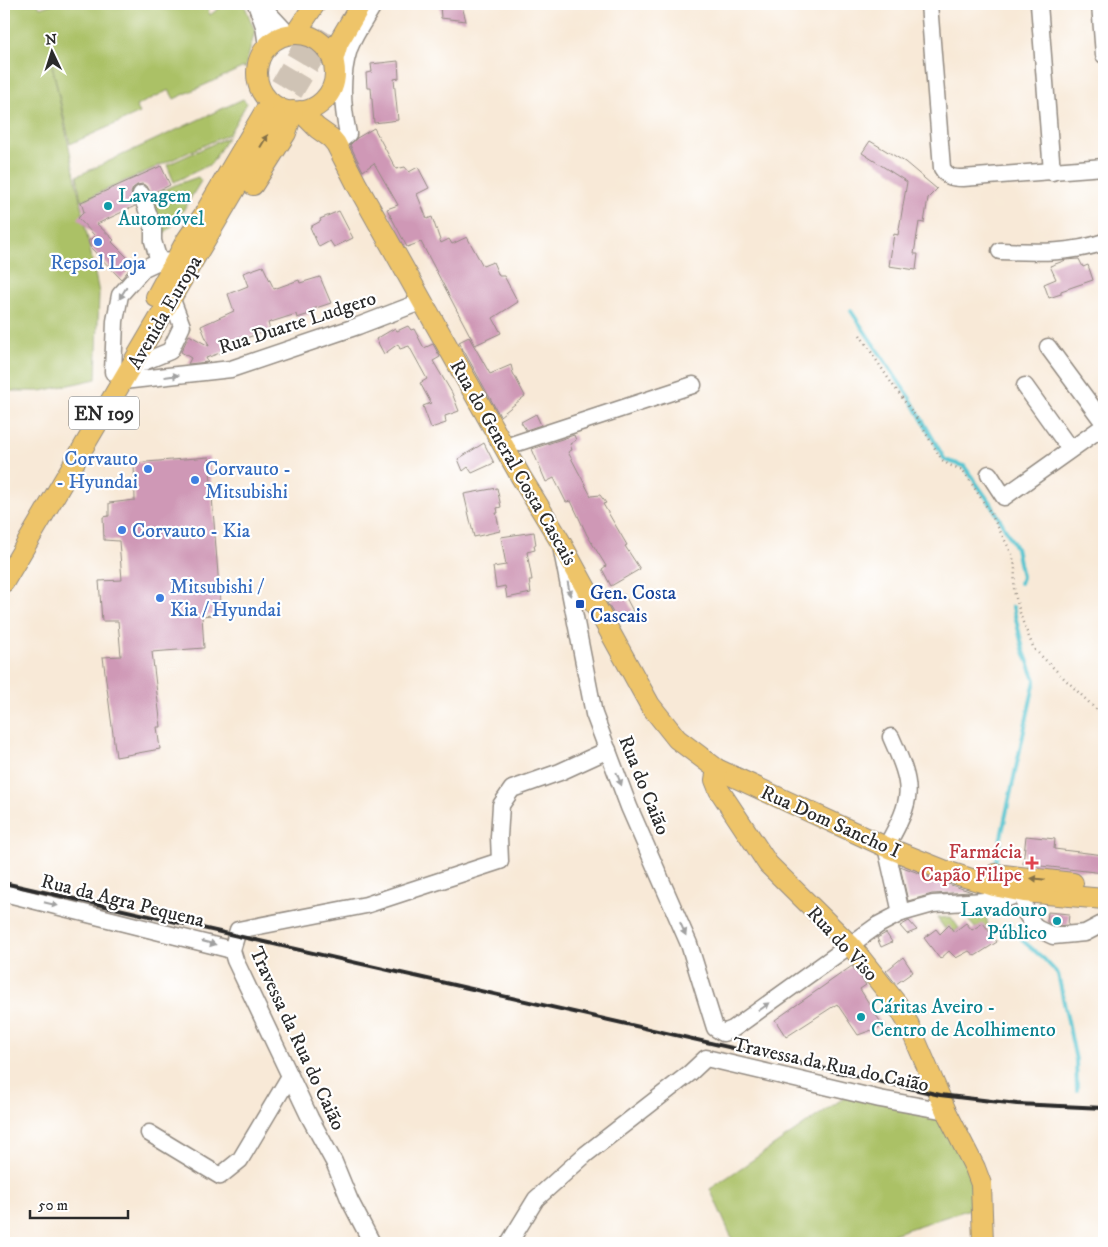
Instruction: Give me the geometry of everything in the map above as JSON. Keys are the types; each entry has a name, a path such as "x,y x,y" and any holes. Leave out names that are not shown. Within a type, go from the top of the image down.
{"main road":[{"path":"259,88 254,104 192,211 195,242 224,230 287,111 275,106 259,88 257,66 261,55 267,46 274,41 292,34 320,15 346,4"},
{"path":"333,60 338,42 361,4"},
{"path":"284,117 309,110 318,105 332,87 335,73 333,60 327,49 318,41 307,36 292,34"},
{"name":"Rua do General Costa Cascais","path":"325,98 328,137 560,541 650,705 677,739 717,769"},
{"path":"284,117 296,128 309,127 328,137"},
{"name":"Avenida Europa","path":"4,556 171,297 195,242 203,216 284,117"},
{"name":"Avenida Europa","path":"4,582 123,373 167,261 195,242"},
{"name":"Rua Dom Sancho I","path":"717,769 886,847 946,871 994,886 1024,892 1104,899"},
{"name":"Rua do Viso","path":"717,769 715,780 718,790 760,854 777,874 851,946 897,1004 909,1025 981,1184 983,1243"},
{"name":"Rua Dom Sancho I","path":"946,871 997,874 1104,887"}],"street":[{"path":"258,4 292,34"},
{"path":"258,4 267,46"},
{"path":"328,137 348,134 342,98 344,71 350,48 374,4"},
{"path":"929,4 942,168 946,174 952,178 964,178 1104,167"},
{"path":"1039,4 1052,172"},
{"path":"1100,4 1104,55"},
{"path":"274,20 320,15"},
{"path":"123,373 115,321 120,294 144,268 167,261 153,241 153,226 141,194"},
{"path":"1000,251 1049,252 1085,249 1104,242"},
{"name":"Rua Duarte Ludgero","path":"123,373 231,369 358,326 423,301"},
{"path":"989,474 1004,497 1104,424 1048,347"},
{"path":"505,447 692,385"},
{"path":"1025,386 1070,449"},
{"name":"Rua do Caião","path":"560,541 594,714 629,807 689,944 715,1028 723,1032 733,1029 851,946"},
{"path":"891,737 907,777 909,792 906,808 886,847 901,913"},
{"name":"Travessa da Rua do Caião","path":"372,1243 238,968 232,950 238,930 366,905 500,861 501,805 512,789 560,772 608,750"},
{"name":"Rua da Agra Pequena","path":"4,892 232,950"},
{"path":"851,946 878,925 901,913 933,904 1002,900 1024,892 1024,912 1036,928 1053,936 1085,933 1104,923"},
{"name":"Travessa da Rua do Caião","path":"508,1243 536,1199 586,1154 690,1073 706,1058 880,1099 946,1110"},
{"path":"149,1133 220,1176 240,1160 290,1076"}],"path":[{"path":"860,335 929,436 942,460 949,465 963,470 990,512 1012,554 1014,591 1022,620 1034,650 1104,716"}],"green space":[{"path":"4,4 38,4 40,8 52,4 205,4 210,15 225,4 244,4 255,31 245,69 244,67 174,99 169,90 136,106 140,113 70,144 52,64 99,293 96,379 41,391 4,391"},
{"path":"243,99 247,103 229,134 81,201 77,176"},
{"path":"228,137 211,164 174,182 167,165"},
{"path":"198,177 201,181 176,222 162,235 150,201 159,197 157,193"},
{"path":"986,915 988,926 993,934 975,928 967,916"},
{"path":"951,917 959,928 954,932 945,929 937,918"},
{"path":"845,1097 946,1111 981,1184 970,1202 970,1209 865,1243 734,1243 710,1189"}],"building":[{"path":"440,5 462,6 466,21 441,18"},
{"path":"398,61 399,78 394,79 398,120 374,123 371,88 367,88 366,73 372,72 371,64"},
{"path":"374,128 396,169 405,167 409,172 418,167 429,188 417,194 427,219 432,217 441,243 449,239 452,244 467,237 483,266 493,262 499,276 504,276 518,302 493,318 501,333 475,345 421,242 407,247 387,209 398,205 374,163 363,171 350,145 357,138"},
{"path":"870,141 905,162 937,189 928,198 924,223 919,222 914,254 918,254 916,270 889,266 894,234 898,235 907,182 862,153"},
{"path":"161,166 170,185 156,192 158,197 153,198 147,186 137,185 131,193 135,206 97,224 114,240 112,242 134,264 121,279 90,247 88,241 95,236 78,218 84,212 81,202"},
{"path":"339,211 353,238 334,247 330,241 319,247 310,227 321,221 320,219"},
{"path":"1079,259 1083,267 1088,265 1093,280 1061,291 1061,294 1049,298 1044,284 1056,279 1050,266 1066,260"},
{"path":"263,266 274,289 299,280 300,283 320,277 331,303 313,309 313,313 297,318 296,314 268,323 270,330 229,346 231,349 206,358 208,362 188,364 191,358 181,352 189,335 209,346 201,326 234,311 228,294 248,286 243,273"},
{"path":"408,326 411,330 414,329 424,348 433,344 440,357 433,361 452,393 459,411 445,416 446,423 431,428 423,406 431,403 420,383 427,379 409,346 400,349 398,344 384,354 376,339 395,328 397,331"},
{"path":"469,337 490,374 511,365 525,396 500,416 459,342"},
{"path":"536,414 541,425 526,430 521,422"},
{"path":"574,435 576,440 570,444 572,450 568,452 591,496 600,495 606,503 603,504 627,545 625,546 640,569 611,586 602,569 606,566 587,535 571,501 566,502 554,478 546,482 532,449"},
{"path":"484,443 494,463 472,473 468,467 463,471 458,459"},
{"name":"Mitsubishi / Kia / Hyundai","path":"209,457 221,614 202,616 204,648 152,652 161,727 157,727 160,749 116,757 103,657 121,656 118,621 102,621 99,581 122,580 119,541 104,540 103,517 109,516 109,503 135,500 134,463"},
{"path":"497,488 501,507 497,508 498,513 496,513 500,531 474,537 464,494"},
{"path":"534,532 535,550 527,552 532,580 529,580 531,593 507,598 505,586 496,588 493,567 506,565 501,537"},
{"path":"624,594 633,611 617,619 607,603"},
{"path":"1026,836 1055,839 1054,849 1104,855 1104,873 1023,864"},
{"path":"900,866 972,892 932,894 908,901"},
{"name":"Lavadouro Público","path":"1048,912 1069,914 1068,925 1055,926 1047,922"},
{"path":"909,921 917,930 907,934 900,926"},
{"path":"966,923 972,930 983,923 997,942 975,956 969,951 956,958 949,951 940,959 924,938 936,929 940,934 949,925 954,932"},
{"path":"886,933 892,942 881,947 877,938"},
{"path":"903,957 913,972 896,984 886,971"},
{"path":"852,966 866,985 860,989 883,1026 858,1035 837,1004 786,1037 775,1020"}],"waterway":[{"path":"851,311 911,400 945,460 964,466 993,507 1016,548 1022,577 1020,583"},
{"path":"995,865 1035,680 1023,649 1013,607"},
{"path":"1009,924 1023,941 1058,974 1076,1060 1077,1090"}],"tunnel":[{"path":"265,111 315,26"},
{"path":"277,118 329,33"}],"railway":[{"path":"4,883 940,1095 1017,1104 1104,1108"}],"place":[{"name":"Lavagem Automóvel","path":"108,206"},
{"name":"Repsol Loja","path":"98,242"},
{"name":"Corvauto - Hyundai","path":"148,469"},
{"name":"Corvauto - Mitsubishi","path":"195,480"},
{"name":"Corvauto - Kia","path":"122,530"},
{"name":"Mitsubishi / Kia / Hyundai","path":"160,598"},
{"name":"Gen. Costa Cascais","path":"580,604"},
{"name":"Farmácia Capão Filipe","path":"1032,863"},
{"name":"Lavadouro Público","path":"1057,921"},
{"name":"Cáritas Aveiro - Centro de Acolhimento","path":"861,1017"}]}
